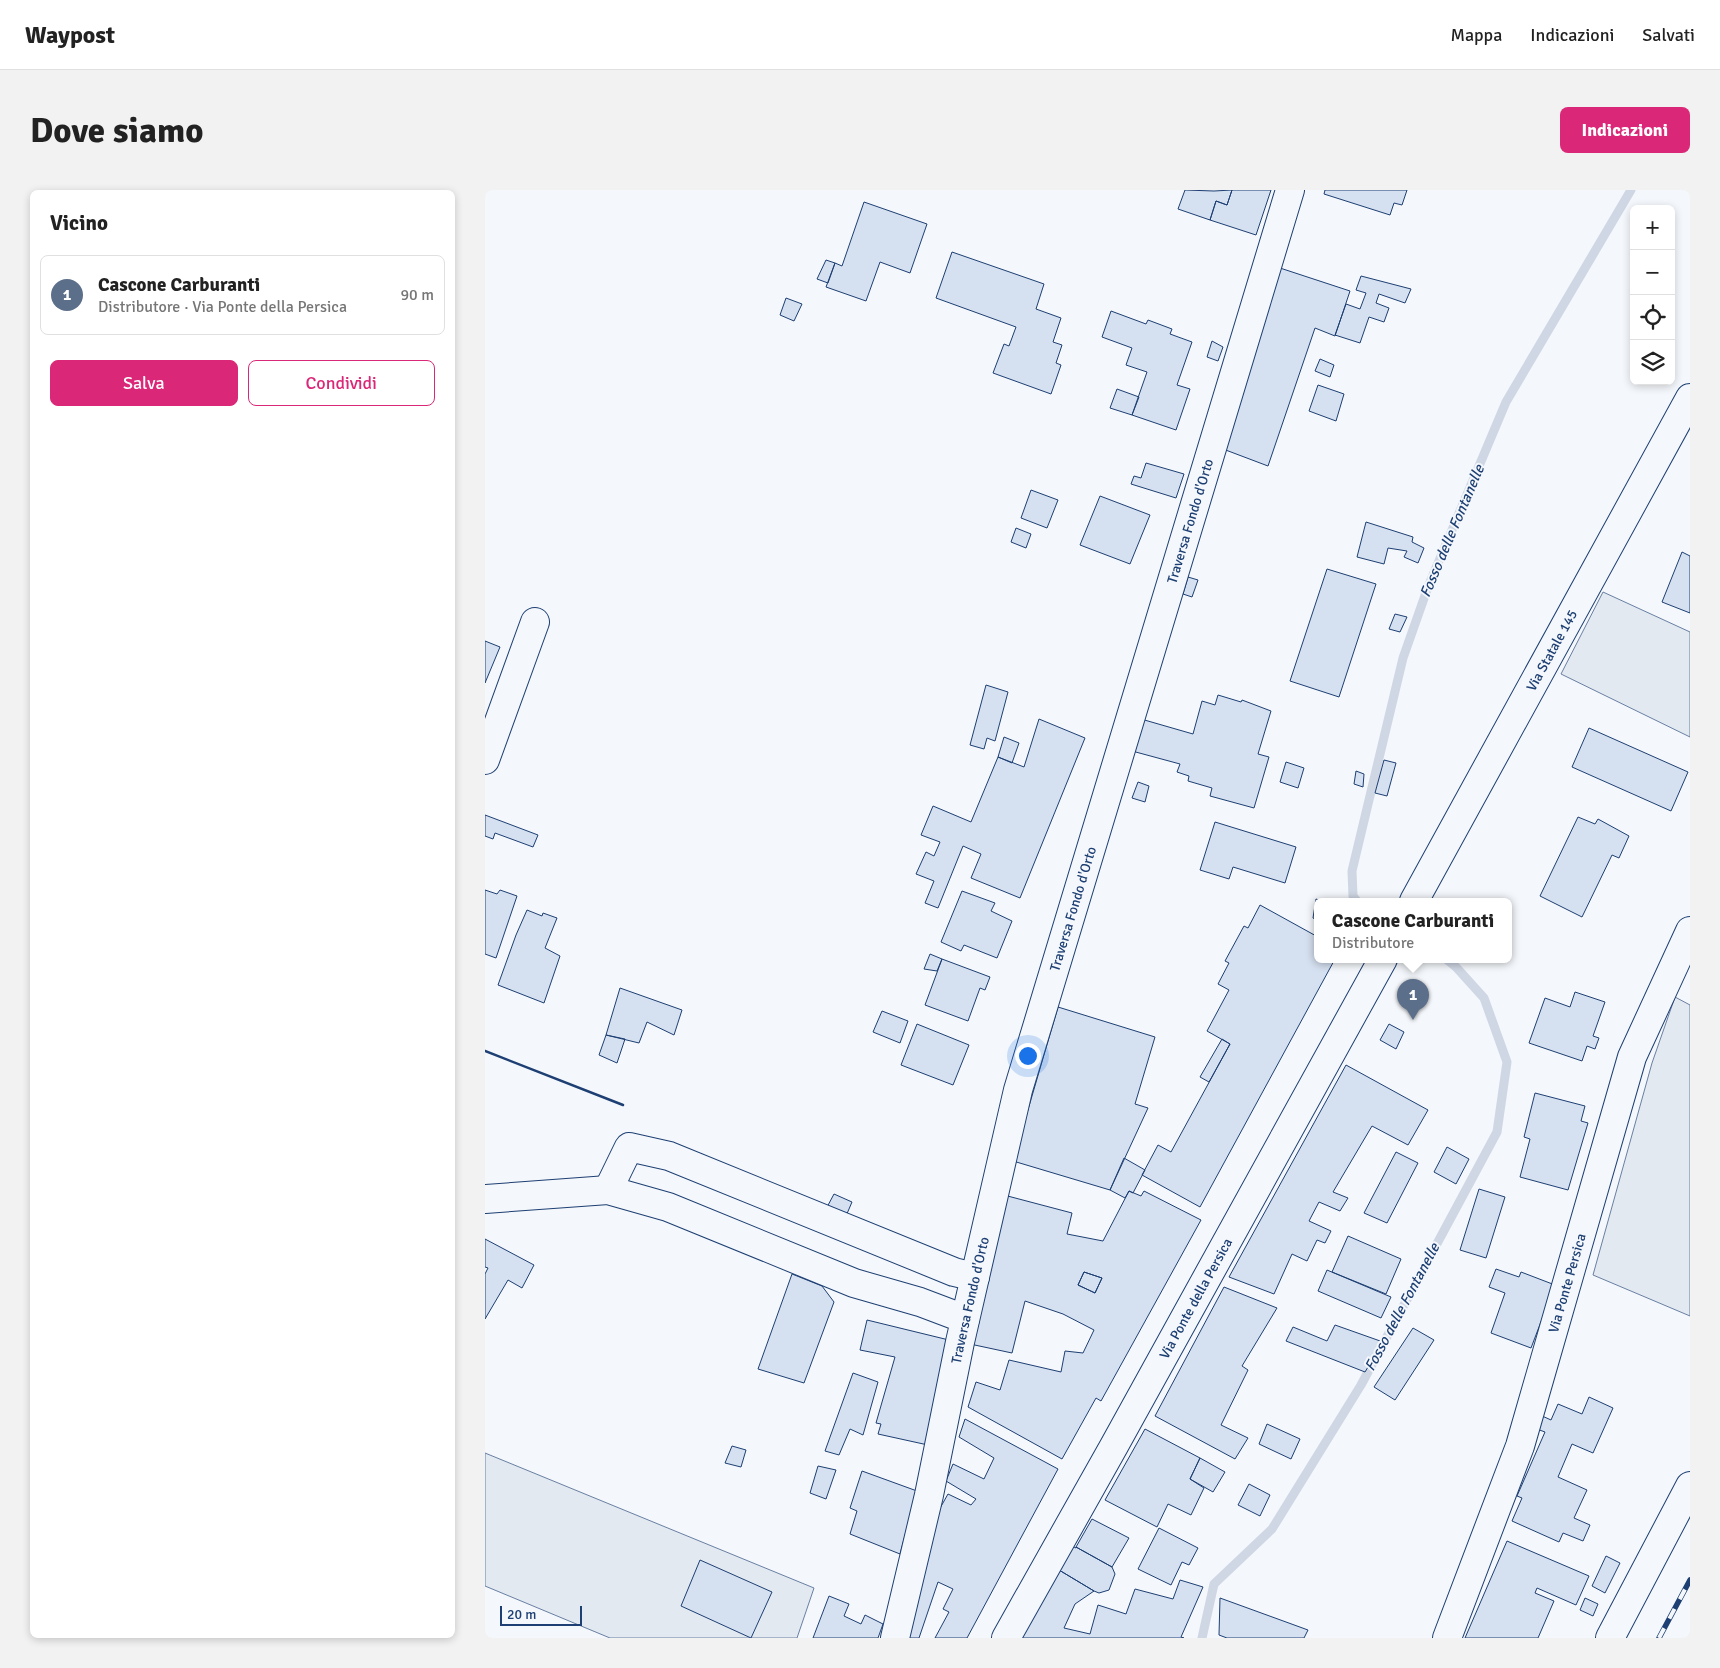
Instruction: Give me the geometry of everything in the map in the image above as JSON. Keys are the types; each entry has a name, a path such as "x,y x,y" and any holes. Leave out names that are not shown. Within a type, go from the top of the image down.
{"main road":[{"name":"Traversa Fondo d'Orto","path":"895,1638 929,1495 965,1318 1018,1090 1291,190"},
{"name":"Via Statale 145","path":"1416,898 1690,398"},
{"path":"485,760 535,622"},
{"name":"Via Ponte Persica","path":"1447,1638 1520,1446 1632,1057 1690,931"},
{"name":"Via Ponte della Persica","path":"1006,1638 1381,963"},
{"path":"608,1190 629,1147 661,1154 953,1272 975,1277"},
{"path":"485,1198 608,1190 667,1207 854,1283 920,1302 965,1318"},
{"path":"1610,1638 1690,1486"}],"shaded area":[{"path":"1603,592 1690,632 1690,737 1561,674"},
{"path":"1675,997 1690,1005 1690,1316 1593,1275 1652,1063"},
{"path":"485,1453 814,1588 797,1638 610,1638 485,1586"}],"building":[{"path":"1185,190 1232,190 1227,205 1216,201 1210,220 1178,209"},
{"path":"1232,190 1271,190 1256,235 1210,220 1216,201 1227,205"},
{"path":"1325,190 1407,190 1402,205 1394,203 1390,215 1324,194"},
{"path":"864,202 927,224 910,273 880,262 866,301 826,287 835,263 842,266"},
{"path":"952,252 1044,284 1036,309 1061,318 1053,342 1062,345 1056,363 1061,365 1051,394 993,373 1004,344 1009,346 1016,327 936,298"},
{"path":"826,260 835,263 828,283 817,279"},
{"path":"1280,268 1350,291 1335,336 1315,328 1268,466 1223,449"},
{"path":"1361,276 1411,289 1405,303 1379,294 1376,303 1389,308 1384,322 1369,317 1360,343 1335,335 1346,304 1360,309 1366,293 1356,290"},
{"path":"786,298 802,304 794,321 780,315"},
{"path":"1111,311 1146,324 1148,320 1172,329 1170,334 1192,342 1177,385 1190,389 1176,430 1132,415 1147,372 1126,365 1132,348 1102,337"},
{"path":"1212,341 1223,347 1218,361 1207,357"},
{"path":"1320,359 1334,365 1330,377 1315,371"},
{"path":"1318,385 1344,394 1336,421 1309,411"},
{"path":"1117,389 1139,397 1132,415 1110,408"},
{"path":"1146,463 1184,474 1176,498 1131,484 1134,476 1141,478"},
{"path":"1031,490 1058,500 1047,528 1021,518"},
{"path":"1100,496 1150,515 1130,564 1080,545"},
{"path":"1366,522 1413,537 1412,542 1424,548 1418,563 1404,557 1407,551 1388,548 1384,564 1357,557"},
{"path":"1016,528 1031,534 1026,548 1011,542"},
{"path":"1682,552 1690,556 1690,613 1662,602"},
{"path":"1327,569 1376,584 1339,697 1290,681"},
{"path":"1188,577 1198,580 1192,597 1183,594"},
{"path":"1395,614 1407,617 1400,632 1389,629"},
{"path":"485,641 500,647 485,683"},
{"path":"986,685 1008,692 995,741 987,738 984,749 970,745"},
{"path":"1218,695 1241,702 1242,700 1271,711 1258,754 1269,757 1254,808 1210,796 1212,788 1188,781 1189,776 1177,772 1180,764 1132,751 1141,719 1193,734 1202,701 1215,705"},
{"path":"1039,719 1085,738 1020,898 971,878 981,854 963,846 938,908 925,903 934,881 916,874 926,852 934,856 940,842 921,835 933,806 971,822 998,757 1024,767"},
{"path":"1589,728 1688,772 1671,811 1572,767"},
{"path":"1004,737 1019,743 1012,763 998,757"},
{"path":"1384,760 1396,763 1387,796 1375,793"},
{"path":"1286,762 1304,768 1298,788 1280,782"},
{"path":"1356,771 1364,774 1363,787 1354,784"},
{"path":"1138,782 1149,786 1145,802 1132,798"},
{"path":"485,815 538,835 533,847 495,833 493,839 485,836"},
{"path":"1578,817 1595,824 1598,819 1629,836 1619,858 1612,855 1582,917 1540,896"},
{"path":"1215,822 1296,847 1285,883 1233,867 1229,879 1200,870"},
{"path":"485,890 497,894 500,890 517,896 496,958 485,954"},
{"path":"962,891 995,903 991,911 1012,921 997,958 964,945 961,951 941,942"},
{"path":"1260,905 1314,935 1314,963 1333,963 1200,1207 1142,1175 1158,1145 1171,1152 1230,1044 1207,1031 1229,990 1218,984 1229,963 1225,961 1244,926 1248,928"},
{"path":"527,910 542,916 543,913 557,918 545,948 560,956 544,1003 498,985"},
{"path":"930,954 942,959 937,971 924,969"},
{"path":"942,959 990,977 985,990 980,988 968,1021 925,1005"},
{"path":"620,988 682,1010 674,1035 647,1022 639,1043 606,1035"},
{"path":"1575,992 1605,1002 1593,1036 1599,1038 1595,1049 1587,1046 1582,1061 1529,1043 1545,998 1570,1007"},
{"path":"1058,1007 1155,1037 1135,1104 1148,1108 1110,1190 1013,1161"},
{"path":"882,1011 908,1021 900,1043 873,1032"},
{"path":"917,1024 969,1045 953,1085 901,1065"},
{"path":"1389,1024 1404,1032 1396,1049 1380,1040"},
{"path":"606,1035 625,1039 617,1063 599,1055"},
{"path":"1222,1039 1230,1044 1209,1082 1200,1077"},
{"path":"1346,1065 1428,1110 1408,1145 1372,1126 1333,1192 1348,1198 1340,1211 1319,1202 1309,1221 1331,1231 1325,1243 1317,1240 1307,1261 1292,1254 1274,1294 1229,1277"},
{"path":"1535,1093 1585,1106 1581,1121 1588,1123 1568,1190 1520,1177 1530,1139 1524,1137"},
{"path":"1447,1147 1469,1159 1456,1184 1434,1172"},
{"path":"1396,1152 1418,1163 1387,1223 1364,1213"},
{"path":"1124,1158 1145,1170 1133,1193 1129,1191 1125,1198 1110,1190"},
{"path":"1479,1189 1505,1197 1486,1258 1460,1250"},
{"path":"1129,1191 1141,1196 1144,1191 1201,1220 1101,1401 1096,1398 1062,1459 968,1407 976,1382 1000,1390 1009,1360 1061,1372 1065,1351 1083,1353 1094,1330 1063,1314 1025,1301 1012,1353 970,1344 1000,1194 1072,1213 1067,1234 1103,1241","holes":["1084,1272 1102,1278 1095,1293 1078,1285"]},
{"path":"834,1194 852,1202 846,1216 826,1209"},
{"path":"1348,1236 1401,1259 1386,1294 1332,1272"},
{"path":"485,1239 534,1265 522,1288 508,1280 485,1319 485,1274 488,1268 485,1267"},
{"path":"1496,1269 1519,1277 1521,1272 1555,1285 1531,1348 1491,1333 1505,1293 1489,1287"},
{"path":"1327,1270 1391,1297 1381,1318 1318,1291"},
{"path":"1084,1272 1102,1278 1095,1293 1078,1285"},
{"path":"792,1274 822,1286 834,1302 804,1383 758,1369"},
{"path":"1224,1287 1277,1308 1242,1366 1248,1370 1221,1425 1248,1438 1235,1459 1155,1416"},
{"path":"867,1320 953,1341 928,1445 878,1434 881,1424 876,1423 895,1357 860,1350"},
{"path":"1335,1325 1383,1342 1365,1372 1286,1341 1293,1327 1327,1341"},
{"path":"1413,1328 1434,1340 1395,1400 1374,1387"},
{"path":"853,1373 878,1382 863,1435 850,1429 839,1455 825,1451"},
{"path":"1589,1397 1613,1408 1593,1453 1572,1444 1558,1477 1587,1490 1574,1518 1590,1525 1583,1541 1563,1533 1559,1542 1512,1521 1522,1498 1517,1496 1545,1432 1534,1428 1540,1415 1551,1420 1558,1404 1582,1414"},
{"path":"965,1419 1058,1469 967,1638 935,1638 949,1612 943,1609 953,1589 938,1582 919,1638 897,1638 921,1542 948,1494 971,1505 976,1499 946,1481 953,1464 984,1479 994,1458 959,1437"},
{"path":"1267,1424 1300,1439 1291,1459 1259,1444"},
{"path":"1145,1429 1200,1458 1190,1479 1204,1488 1191,1515 1168,1504 1157,1527 1105,1500"},
{"path":"732,1446 746,1450 741,1467 725,1463"},
{"path":"1200,1458 1225,1472 1213,1492 1190,1479"},
{"path":"818,1466 836,1470 826,1499 810,1493"},
{"path":"862,1471 917,1491 900,1554 850,1534 857,1511 850,1508"},
{"path":"1249,1484 1270,1495 1260,1516 1238,1505"},
{"path":"1092,1519 1129,1538 1112,1567 1076,1547"},
{"path":"1159,1528 1198,1548 1189,1565 1182,1562 1171,1585 1138,1569"},
{"path":"1507,1541 1589,1576 1576,1605 1537,1588 1535,1593 1554,1601 1538,1638 1465,1638"},
{"path":"1072,1546 1112,1567 1115,1574 1109,1590 1099,1593 1094,1591 1059,1570"},
{"path":"1606,1556 1620,1563 1605,1593 1592,1586"},
{"path":"700,1560 772,1592 751,1638 681,1606"},
{"path":"1059,1570 1094,1591 1075,1604 1064,1628 1090,1634 1098,1605 1126,1614 1135,1589 1173,1599 1180,1580 1203,1587 1181,1637 1184,1638 1020,1638"},
{"path":"829,1596 849,1604 844,1616 861,1624 865,1615 883,1624 878,1638 813,1638"},
{"path":"1220,1598 1308,1630 1304,1638 1227,1638 1219,1635"},
{"path":"1585,1598 1598,1604 1593,1616 1580,1610"}],"waterway":[{"name":"Fosso delle Fontanelle","path":"1355,898 1352,871 1403,658 1428,587 1506,402 1631,190"},
{"name":"Fosso delle Fontanelle","path":"1202,1638 1214,1584 1272,1529 1361,1385 1497,1132 1507,1062 1484,998 1451,963"}],"railway":[{"path":"1659,1638 1690,1580"}],"wall":[{"path":"485,1051 623,1105"}],"place":[{"name":"Cascone Carburanti","path":"1413,1020"}]}
